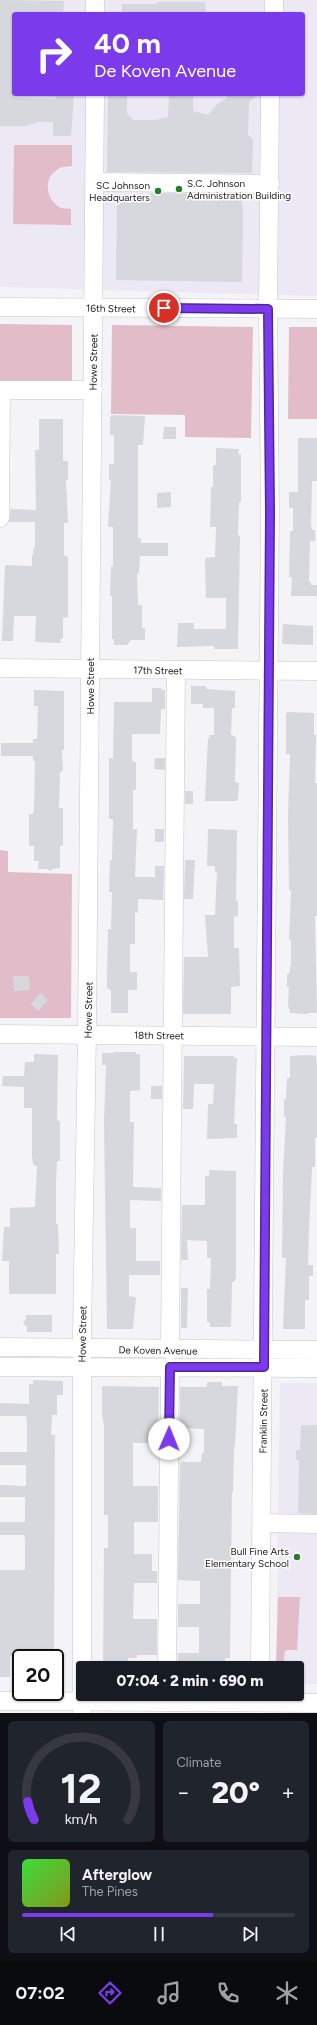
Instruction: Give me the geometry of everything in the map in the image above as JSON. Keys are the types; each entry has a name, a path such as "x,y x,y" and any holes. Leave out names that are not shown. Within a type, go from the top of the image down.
{"street":[{"path":"95,12 96,0"},
{"path":"274,0 274,12"},
{"name":"Howe Street","path":"82,1707 82,1349 87,1034 95,96"},
{"name":"Franklin Street","path":"260,1661 264,1367 265,1036 270,504 268,309 270,96"},
{"path":"94,182 270,184"},
{"name":"16th Street","path":"0,307 317,310"},
{"path":"0,518 1,390 93,390"},
{"name":"17th Street","path":"0,668 317,672"},
{"path":"167,1661 174,1035 176,670"},
{"name":"18th Street","path":"0,1034 317,1037"},
{"name":"De Koven Avenue","path":"0,1347 82,1349 170,1359 264,1367 317,1368"},
{"name":"De Koven Avenue","path":"0,1367 82,1368 264,1350 317,1350"},
{"path":"262,1523 317,1524"},
{"path":"0,1701 82,1707 166,1703 317,1703"}],"shaded area":[{"name":"SC Johnson Headquarters","path":"0,0 317,0 317,296 0,287"},
{"path":"14,145 72,145 72,166 57,170 50,178 48,183 51,199 60,208 71,209 71,225 13,224"},
{"path":"0,324 72,325 72,385 0,385"},
{"path":"112,325 253,327 251,438 185,437 185,415 111,414"},
{"path":"289,327 317,327 317,419 288,419"},
{"path":"0,850 8,851 8,872 72,874 71,1018 0,1018"},
{"name":"Bull Fine Arts Elementary School","path":"283,1383 317,1383 317,1684 304,1684 304,1661 276,1661 280,1385"},
{"path":"278,1597 300,1597 297,1650 286,1650 284,1654 284,1661 276,1661"}],"building":[{"path":"0,0 64,1 63,12 12,12 12,96 14,96 14,98 56,99 56,96 74,96 71,136 53,136 53,122 37,122 27,126 0,126"},
{"path":"158,2 205,2 206,12 122,12 122,4 157,4"},
{"path":"108,96 127,96 127,114 134,120 154,120 168,117 169,96 193,96 193,111 208,115 217,104 227,98 227,96 256,96 249,102 248,135 253,139 252,173 107,172"},
{"path":"151,193 241,194 243,212 242,282 116,280 117,202 143,202"},
{"path":"114,415 145,416 143,445 138,445 138,538 141,538 141,543 168,543 168,556 140,556 139,574 137,574 138,605 142,605 142,628 145,628 145,640 131,640 127,645 114,645 114,639 112,639 112,596 110,596 111,566 113,566 113,527 108,527 111,480 109,480 109,464 114,464 114,435 110,435 110,417"},
{"path":"39,419 63,419 63,461 68,461 68,480 66,480 68,523 64,523 64,555 68,557 68,617 63,618 63,639 60,639 61,643 35,642 36,616 14,616 13,641 2,641 5,565 32,566 32,555 35,547 35,522 9,522 11,509 36,510 35,450 39,450"},
{"path":"164,427 176,427 176,439 163,439"},
{"path":"298,438 317,438 317,481 312,481 311,524 312,530 315,530 315,541 310,541 309,582 311,582 311,585 317,585 317,596 291,596 292,577 289,577 290,531 293,531 293,508 289,508 289,492 298,492"},
{"path":"216,448 239,449 238,454 241,454 241,502 239,502 238,534 240,537 238,649 214,649 214,646 177,647 178,623 194,623 194,629 226,629 226,598 206,598 205,558 215,557 216,527 210,527 211,487 213,487 213,465 216,465"},
{"path":"171,492 171,507 157,508 157,493"},
{"path":"283,624 313,626 313,645 282,644"},
{"path":"191,686 206,686 206,689 235,691 235,708 232,708 231,734 236,738 235,782 239,783 238,800 236,801 205,801 208,738 210,738 209,735 214,735 214,708 203,708 203,704 191,704"},
{"path":"152,688 162,688 161,690 165,690 165,709 161,709 160,734 132,734 132,758 133,762 136,762 136,790 133,790 133,829 137,829 135,877 155,877 155,866 164,866 163,900 138,899 138,913 135,912 135,944 130,944 130,972 137,972 137,990 128,990 128,1013 111,1013 111,990 107,988 108,929 111,929 112,892 109,892 110,860 112,860 113,819 109,819 109,758 113,758 114,702 152,702"},
{"path":"34,690 64,691 64,750 62,750 63,771 60,772 59,808 63,808 63,846 60,846 60,868 50,871 48,869 38,869 39,861 34,861 34,846 29,846 29,814 33,814 34,808 35,761 33,761 33,756 1,756 1,743 33,743 33,739 37,739 38,706 34,706"},
{"path":"286,713 314,713 314,735 316,735 315,783 317,783 317,916 315,916 317,1013 308,1014 290,1013 288,1004 289,987 287,987 287,974 289,974 291,964 291,940 289,940 291,890 289,890 288,817 290,754 286,754"},
{"path":"155,758 165,758 165,770 154,769"},
{"path":"185,791 193,791 193,804 185,804"},
{"path":"155,829 164,829 164,842 155,842"},
{"path":"208,829 237,830 236,901 238,901 238,916 234,917 234,948 239,948 240,986 231,987 231,1014 183,1014 184,957 208,957 205,915 215,915 217,872 215,872 215,866 207,866"},
{"path":"185,860 195,860 193,899 184,899"},
{"path":"13,976 29,976 30,990 14,991"},
{"path":"40,993 48,1000 38,1011 31,1004"},
{"path":"136,1052 136,1054 140,1054 140,1090 130,1091 130,1122 134,1122 133,1187 161,1188 161,1201 130,1200 130,1228 136,1228 136,1261 160,1261 160,1275 129,1275 129,1296 136,1297 133,1329 107,1329 104,1122 106,1065 102,1065 102,1053"},
{"path":"34,1054 58,1055 57,1120 60,1122 60,1161 57,1161 56,1184 56,1224 58,1224 59,1254 56,1254 56,1294 9,1294 9,1261 2,1261 4,1227 10,1227 10,1208 35,1207 37,1167 33,1164 32,1157 32,1108 24,1108 24,1087 2,1086 3,1076 24,1076 25,1062 34,1062"},
{"path":"184,1056 234,1056 234,1058 237,1058 234,1124 237,1124 237,1138 207,1139 208,1104 213,1104 214,1084 194,1084 193,1109 183,1109"},
{"path":"290,1056 316,1056 317,1065 317,1138 315,1138 315,1167 312,1167 308,1265 313,1265 313,1276 309,1276 309,1300 305,1300 305,1329 283,1329 286,1258 282,1258 283,1174 286,1117 284,1117 284,1099 286,1099 287,1078 290,1078"},
{"path":"151,1086 162,1086 162,1099 151,1099"},
{"path":"209,1170 236,1171 236,1278 234,1282 232,1282 231,1327 210,1327 210,1322 207,1322 207,1289 210,1289 211,1258 207,1258 207,1241 187,1240 188,1260 181,1260 182,1205 205,1205 205,1176 209,1176"},
{"path":"181,1288 188,1288 187,1328 181,1328"},
{"path":"26,1315 52,1315 52,1332 27,1332 27,1327 23,1323 26,1319"},
{"path":"33,1380 63,1381 63,1395 57,1395 57,1415 52,1415 51,1435 55,1435 54,1649 12,1649 12,1656 10,1656 10,1677 0,1677 0,1570 25,1570 25,1539 24,1535 0,1535 0,1522 25,1522 25,1497 0,1497 0,1485 26,1486 26,1465 0,1465 0,1452 27,1452 27,1422 26,1416 0,1416 0,1403 29,1404 29,1384 33,1384"},
{"path":"207,1382 222,1382 222,1386 238,1386 232,1493 230,1658 225,1658 225,1661 178,1661 178,1653 199,1653 199,1627 178,1627 178,1604 200,1604 200,1581 178,1580 180,1462 201,1462 202,1453 204,1453 204,1429 180,1428 180,1387 207,1387"},
{"path":"102,1386 159,1387 158,1443 133,1443 133,1486 158,1486 158,1522 134,1522 134,1554 152,1554 152,1571 157,1571 157,1583 134,1583 133,1619 157,1619 157,1655 137,1655 137,1658 128,1658 128,1661 103,1661 104,1548 108,1548 108,1515 104,1515 104,1425 102,1415"},
{"path":"301,1425 317,1425 317,1514 298,1513 299,1460 296,1460 296,1450 300,1450"}],"place":[{"name":"S.C. Johnson Administration Building","path":"179,189"},
{"name":"SC Johnson Headquarters","path":"158,191"},
{"name":"Bull Fine Arts Elementary School","path":"297,1557"}],"route":[{"path":"164,308 268,309 270,512 265,1019 264,1367 170,1367 169,1439"}]}
